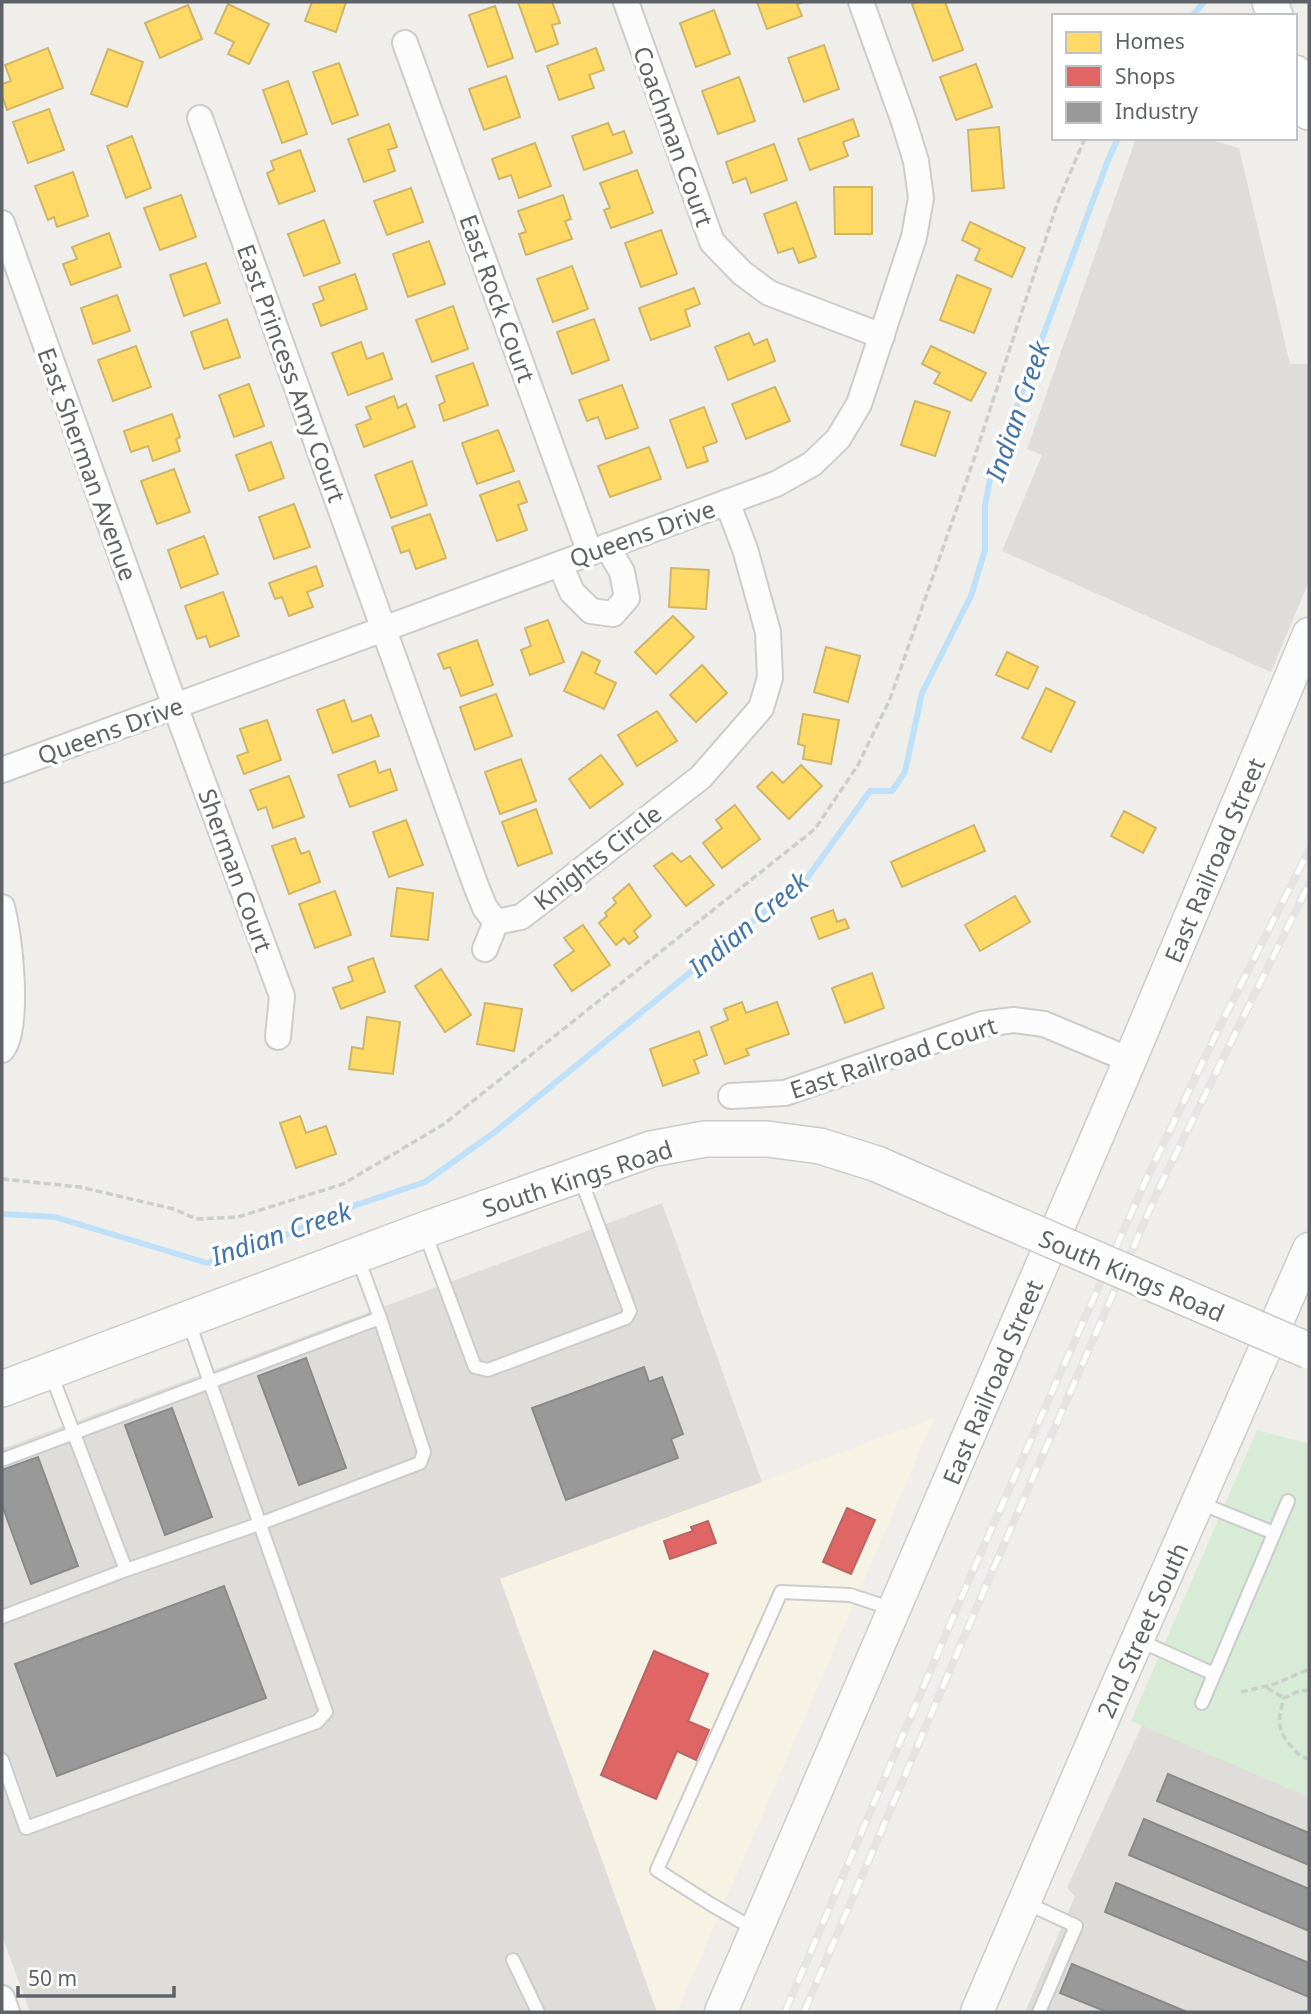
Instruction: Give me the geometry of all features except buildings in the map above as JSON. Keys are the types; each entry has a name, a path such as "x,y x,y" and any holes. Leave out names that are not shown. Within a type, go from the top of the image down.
{"main road":[{"path":"1297,79 1309,112"},
{"name":"South Kings Road","path":"2,1389 578,1173 650,1149 705,1139 767,1139 820,1146 877,1164 1309,1351"}],"street":[{"name":"Coachman Court","path":"626,2 712,242 742,273 769,293 882,335"},
{"name":"Queens Drive","path":"2,770 776,484 812,464 838,439 859,404 914,237 921,198 916,161 861,2"},
{"name":"East Rock Court","path":"405,43 599,550"},
{"name":"East Princess Amy Court","path":"200,118 384,629"},
{"name":"East Sherman Avenue","path":"2,223 175,706"},
{"name":"Knights Circle","path":"496,922 521,917 701,776 761,708 770,678 768,632 745,549 727,502"},
{"path":"560,564 572,592 591,611 613,614 626,597 622,572 599,550"},
{"path":"384,629 476,886 485,908 496,922 485,949"},
{"name":"East Railroad Street","path":"721,2012 1130,1060 1309,634"},
{"name":"Sherman Court","path":"175,706 282,996 278,1037"},
{"path":"2,907 10,955 11,1019 2,1050"},
{"name":"East Railroad Court","path":"732,1096 785,1093 982,1024 1014,1020 1044,1024 1130,1060"},
{"name":"2nd Street South","path":"977,2012 1309,1249"},
{"path":"2,1998 7,2012"}],"lane":[{"path":"424,1230 475,1367 488,1370 626,1318 630,1311 578,1173"},
{"path":"2,1617 259,1524 420,1462 424,1452 357,1256"},
{"path":"2,1460 380,1318"},
{"path":"2,1760 26,1828 317,1722 326,1712 188,1320"},
{"path":"50,1371 126,1570"},
{"path":"1202,1703 1287,1501"},
{"path":"1198,1503 1274,1533"},
{"path":"756,1930 657,1870 781,1592 850,1595 894,1609"},
{"path":"1138,1640 1214,1674"},
{"path":"1024,1902 1076,1926 1039,2012"},
{"path":"513,1960 538,2012"}],"path":[{"path":"1241,1692 1275,1684 1309,1669"},
{"path":"1265,1686 1284,1698"},
{"path":"1309,1690 1298,1691 1284,1698 1279,1718 1283,1737 1301,1757 1309,1759"}],"shaded area":[{"path":"1135,140 1211,140 1239,148 1290,364 1309,364 1309,581 1271,672 1002,551 1042,455 1027,449"},
{"path":"662,1203 762,1482 500,1579 657,2012 30,2012 2,1936 2,1449"},
{"path":"934,1418 677,2012 657,2012 500,1579"},
{"path":"1142,1725 1309,1797 1309,2012 1025,2012 1075,1896 1067,1888"}],"green space":[{"path":"1257,1430 1309,1444 1309,1797 1131,1721"}],"waterway":[{"name":"Indian Creek","path":"1194,14 1204,2"},
{"name":"Indian Creek","path":"2,1214 55,1217 207,1263 272,1241 356,1205 425,1182 495,1132 805,881 870,791 892,791 905,772 922,693 971,596 985,550 985,506 990,479 1117,140"}],"railway":[{"path":"785,2012 968,1582 1145,1182 1309,850"},
{"path":"804,2012 1160,1186 1309,884"}]}
